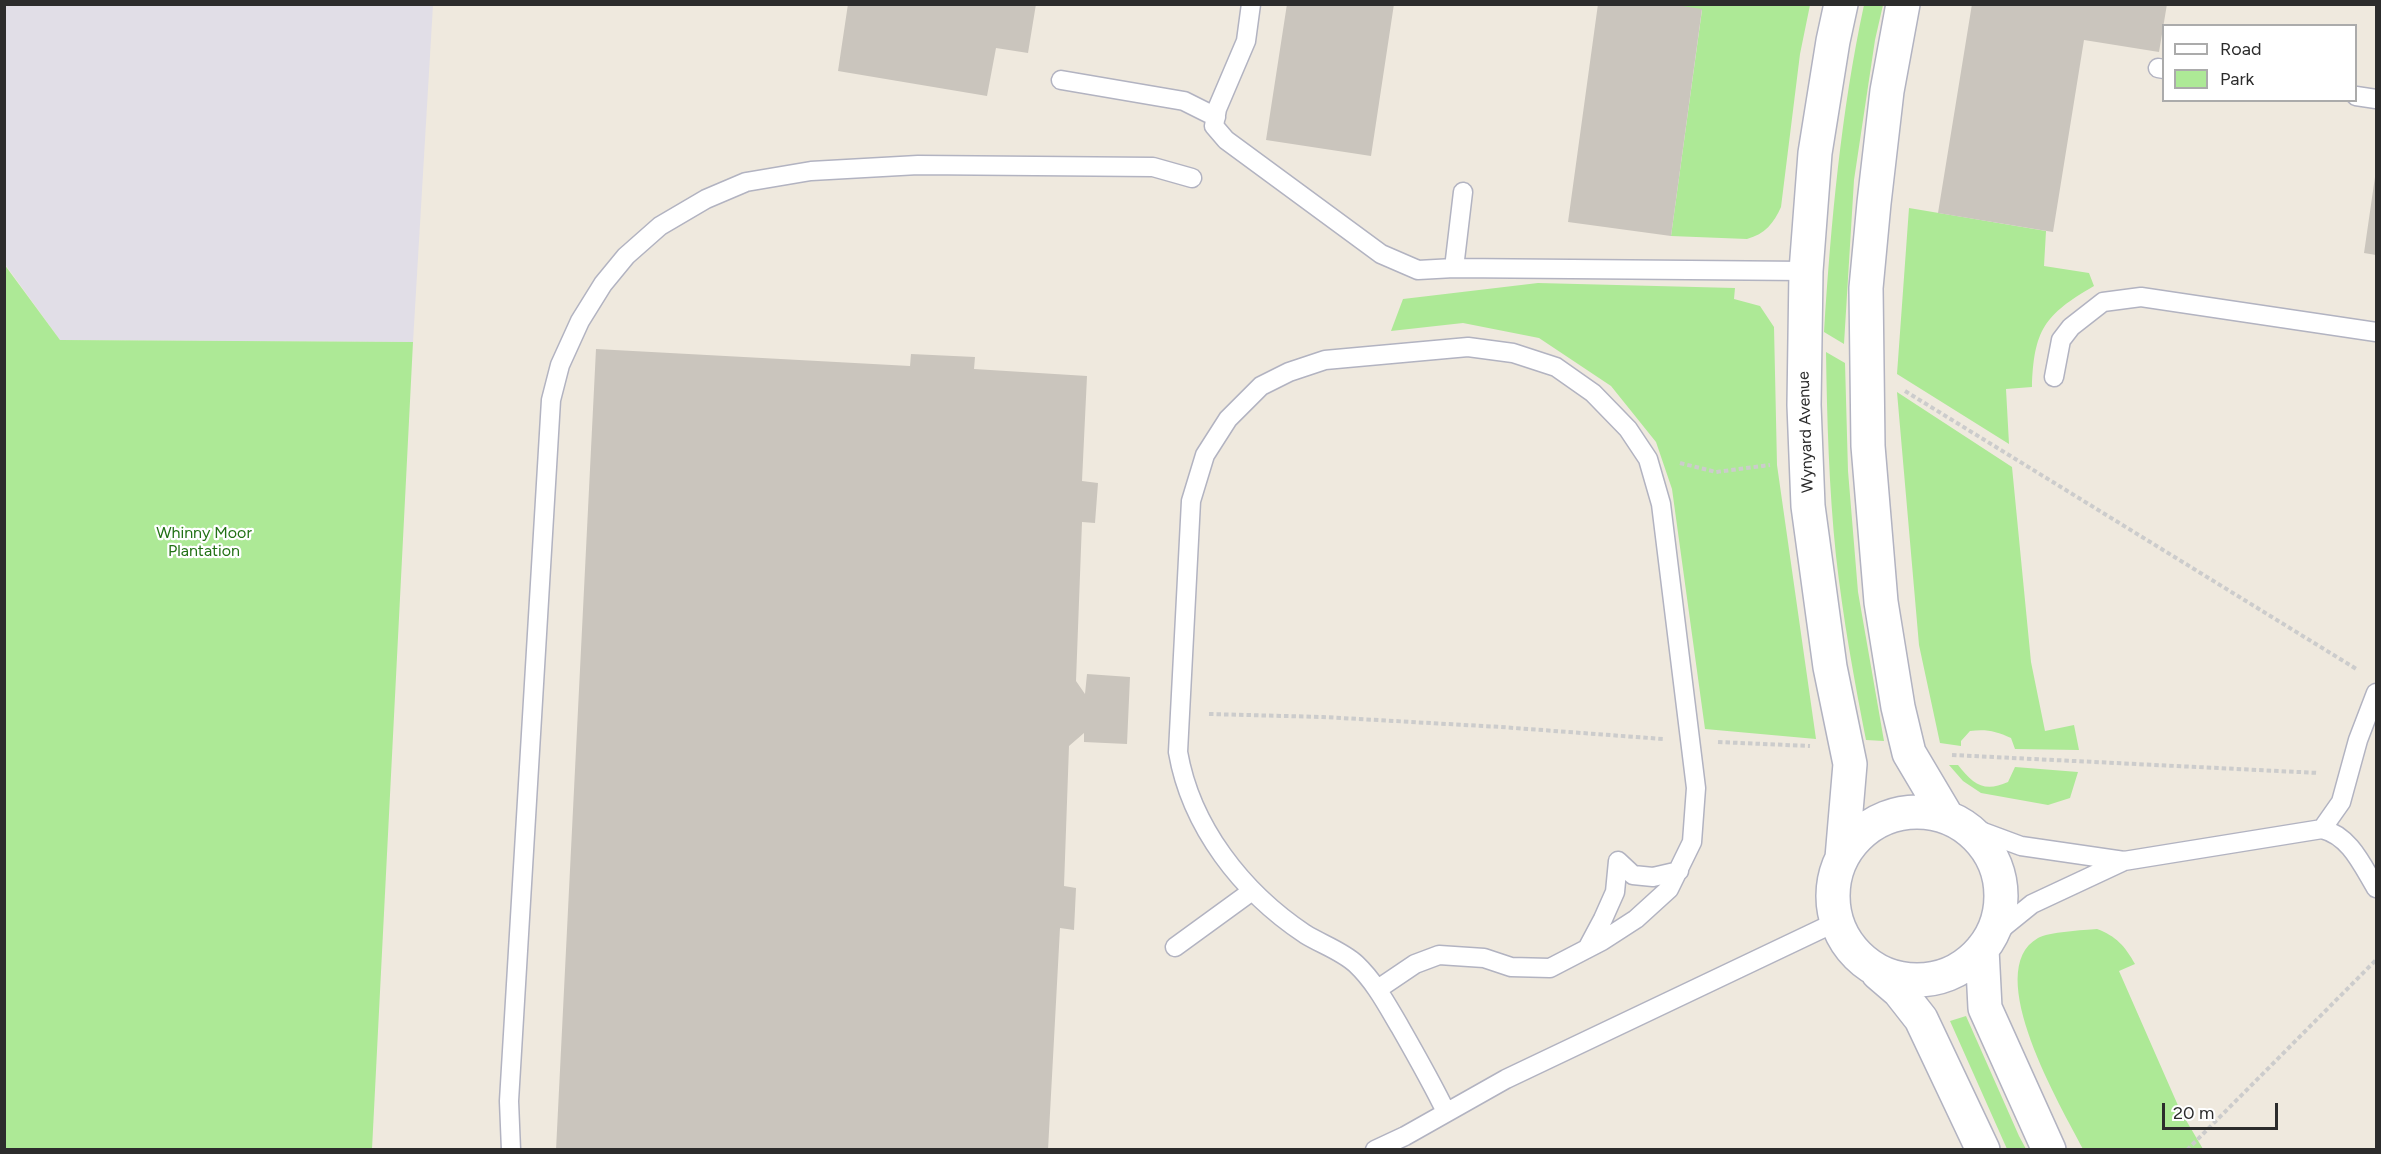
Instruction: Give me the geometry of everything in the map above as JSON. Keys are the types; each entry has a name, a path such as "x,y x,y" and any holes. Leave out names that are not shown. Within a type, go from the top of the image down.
{"street":[{"name":"Wynyard Avenue","path":"1841,4 1815,153 1806,271 1804,405 1808,506 1830,667 1850,764 1842,858"},
{"path":"1874,969 1899,979 1926,980 1951,973 1973,959 1986,944 1996,925 2001,896 1996,868 1982,842 1953,820 1909,753 1898,707 1881,602 1868,446 1866,288 1887,91 1903,4"},
{"path":"1953,820 1920,812 1893,815 1868,827 1849,846 1842,858 1832,896 1836,921 1851,949 1899,991 1922,1019 1983,1149"},
{"path":"1986,944 1985,1008 2049,1149"}],"lane":[{"path":"1251,4 1246,41 1217,109 1214,126 1226,140 1381,254 1418,270 1454,268 1806,271"},
{"path":"1061,80 1184,101 1216,117"},
{"path":"2357,96 2376,99"},
{"path":"511,1149 510,1089 551,400 560,365 576,330 603,284 626,256 660,226 706,199 747,182 811,171 918,165 1153,167 1191,178"},
{"path":"1454,268 1463,192"},
{"path":"2054,377 2061,340 2071,327 2103,302 2148,298 2376,332"},
{"path":"1378,989 1415,964 1439,956 1484,958 1511,967 1550,968 1635,920 1669,890 1692,842 1696,788 1661,504 1650,465 1628,429 1593,393 1556,367 1513,353 1468,347 1325,360 1289,372 1261,386 1228,419 1206,454 1191,501 1179,714 1178,752 1183,780 1197,813 1237,875 1266,905 1305,934 1355,963 1378,989 1426,1072 1446,1112"},
{"path":"2322,829 2341,802 2358,740 2376,693"},
{"path":"1953,820 2021,846 2124,861"},
{"path":"1986,944 2032,904 2124,861 2322,829 2334,832 2347,842 2376,888"},
{"path":"1587,949 1603,920 1615,891 1618,861 1633,875 1653,877 1678,870"},
{"path":"1175,947 1252,891"},
{"path":"1375,1149 1405,1136 1506,1079 1836,921"}],"path":[{"path":"1867,367 2367,676"},
{"path":"1650,465 1685,463 1716,472 1806,461"},
{"path":"1179,714 1323,717 1690,741 1847,748"},
{"path":"1909,753 2349,775"},
{"path":"2187,1149 2376,960"}],"shaded area":[{"path":"4,5 433,5 413,342 60,340 5,264"}],"green space":[{"path":"1669,5 1810,5 1800,54 1781,207 1768,227 1753,237 1747,239 1671,236 1702,10"},
{"path":"1864,5 1883,5 1875,40 1854,180 1844,344 1824,332 1838,167 1849,86"},
{"path":"1909,208 2046,231 2044,266 2089,273 2094,286 2077,296 2053,316 2039,338 2033,367 2032,387 2006,389 2009,444 1897,374"},
{"name":"Whinny Moor Plantation","path":"4,264 60,340 413,342 372,1149 5,1149"},
{"path":"1538,283 1735,288 1734,299 1760,306 1774,327 1777,465 1816,739 1705,729 1672,489 1656,442 1611,386 1539,338 1463,323 1391,331 1403,299"},
{"path":"1826,352 1845,363 1848,471 1858,592 1884,741 1866,740 1842,602 1832,505"},
{"path":"1897,392 2012,467 2031,662 2045,731 2074,725 2079,750 2015,749 2011,738 1986,730 1970,731 1961,741 1961,746 1940,743 1919,645"},
{"path":"1949,765 1958,765 1974,782 1992,787 2008,782 2015,767 2078,772 2070,798 2048,805 1981,793 1963,781"},
{"path":"2097,929 2119,942 2135,964 2119,971 2180,1110 2203,1149 2083,1149 2044,1073 2021,1008 2018,979 2022,955 2038,938 2043,936"},
{"path":"1966,1016 2026,1149 2007,1149 1950,1021"}],"building":[{"path":"848,4 1036,4 1028,53 996,48 987,96 838,71"},
{"path":"1287,4 1394,4 1371,156 1266,140"},
{"path":"1598,4 1669,4 1702,9 1671,236 1568,222"},
{"path":"1972,4 2167,4 2159,52 2084,40 2053,232 1938,213"},
{"path":"2376,177 2376,255 2364,253"},
{"path":"596,349 910,366 911,354 975,357 974,369 1087,376 1082,481 1098,483 1095,523 1082,522 1076,681 1085,694 1087,674 1130,677 1127,744 1084,742 1084,733 1069,746 1064,886 1076,888 1074,930 1060,928 1048,1150 556,1150"}]}
